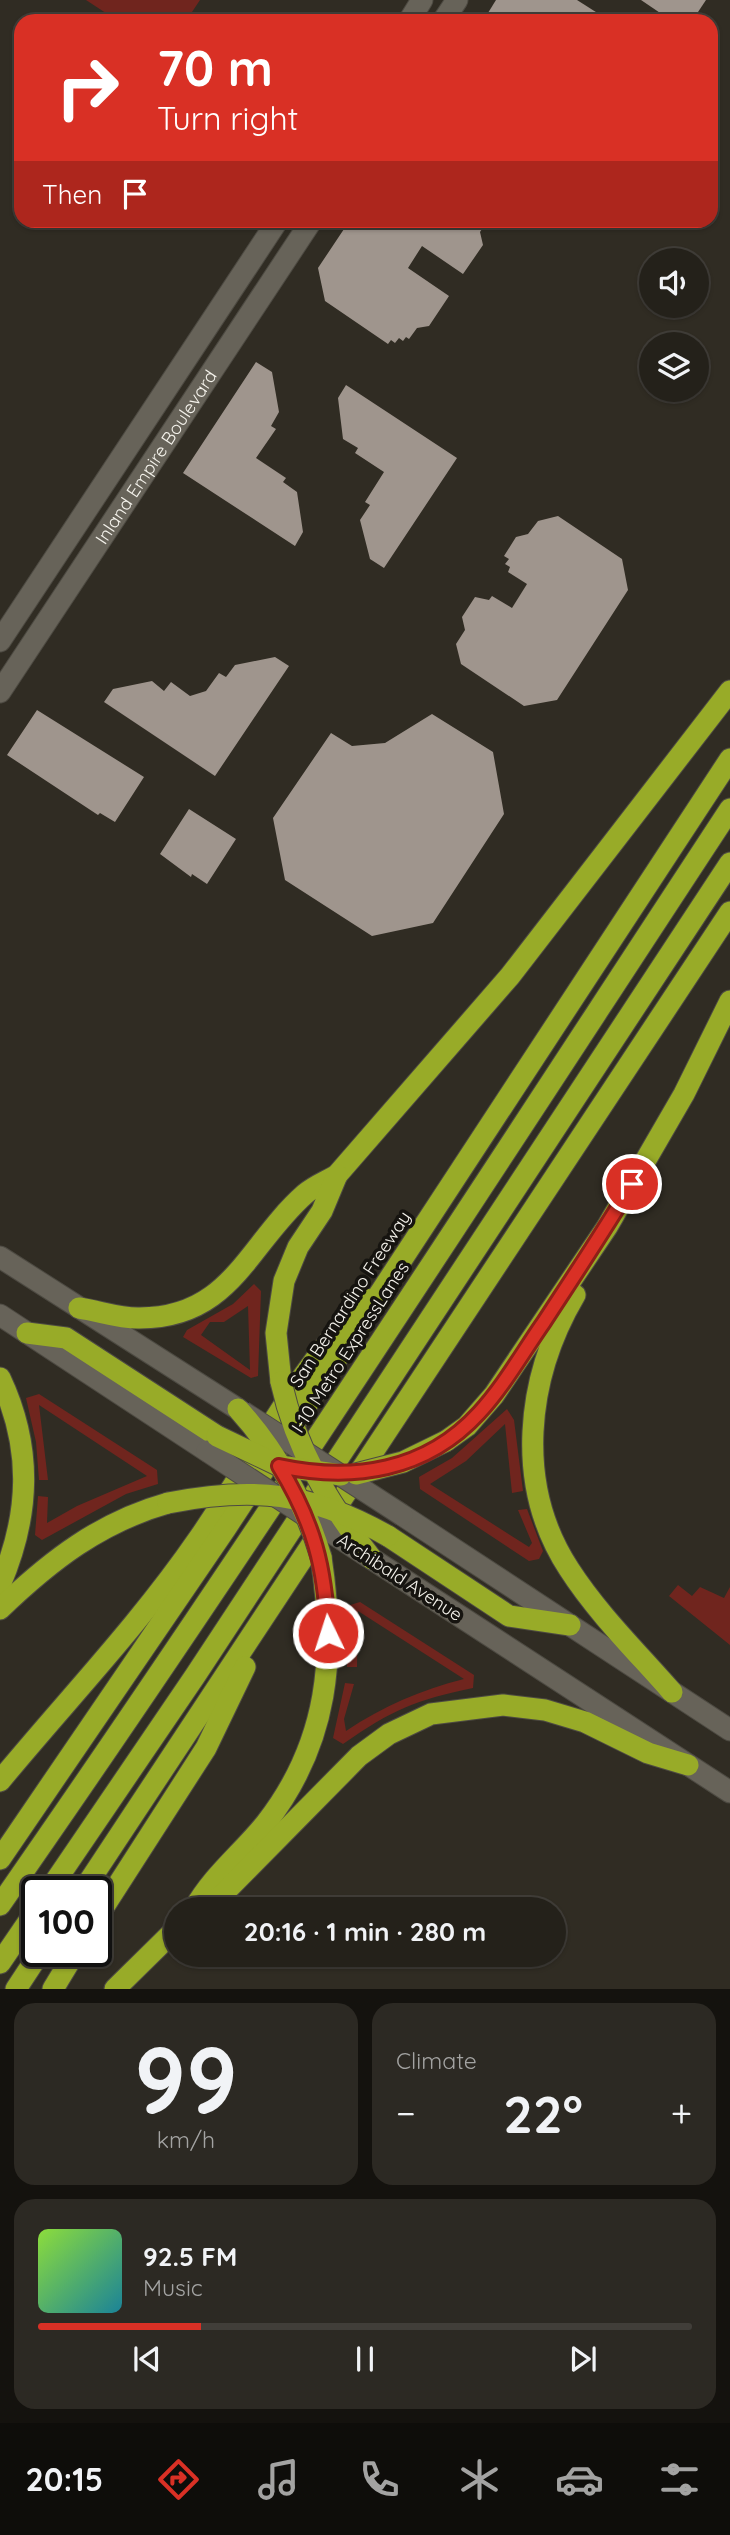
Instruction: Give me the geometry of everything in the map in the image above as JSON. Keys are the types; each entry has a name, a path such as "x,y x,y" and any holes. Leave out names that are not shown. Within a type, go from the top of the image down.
{"highway":[{"path":"79,1308 136,1318 162,1317 195,1307 235,1276 305,1194 337,1175 510,976 730,691"},
{"name":"San Bernardino Freeway","path":"0,1859 226,1528 730,759"},
{"name":"I-10 Metro ExpressLanes","path":"0,1905 140,1704 328,1422 730,809"},
{"path":"59,1876 195,1676 730,863"},
{"path":"93,1876 730,912"},
{"path":"27,1333 66,1338 212,1443 279,1466 341,1475 402,1462 446,1441 467,1426 494,1395 607,1227 684,1094 730,1001"},
{"path":"337,1175 322,1211 298,1247 284,1280 276,1333 281,1381 288,1413 302,1451 335,1511 372,1559"},
{"path":"607,1227 590,1271 555,1335 537,1386 532,1422 533,1464 542,1507 567,1567 588,1596 672,1692"},
{"path":"0,1781 165,1585 199,1539 334,1332 397,1268"},
{"path":"0,1378 17,1418 26,1480 20,1524 0,1585"},
{"path":"202,1897 208,1884 266,1822 287,1789 315,1728 327,1680 326,1597 321,1557 304,1508 260,1433 238,1409"},
{"path":"0,1609 50,1562 78,1542 140,1511 168,1503 230,1493 274,1494"},
{"path":"304,1508 335,1511 388,1536 509,1616 570,1625"},
{"path":"112,1894 206,1748 277,1598"},
{"path":"220,1897 359,1756 389,1734 431,1714 503,1705 545,1710 585,1722 648,1753 688,1765"},
{"path":"0,1963 21,1932"},
{"path":"115,1989 164,1941"},
{"path":"16,1989 30,1967"},
{"path":"53,1989 66,1967"}],"main road":[{"name":"Inland Empire Boulevard","path":"0,641 273,228"},
{"name":"Inland Empire Boulevard","path":"0,692 307,228"},
{"path":"0,1257 341,1475 730,1730"},
{"path":"0,1315 27,1333"},
{"name":"Archibald Avenue","path":"212,1443 274,1494 304,1508 372,1559 730,1792"}],"shaded area":[{"path":"86,0 200,0 191,14 107,14"},
{"path":"254,1284 261,1291 258,1376 251,1378 183,1337 187,1330 233,1304","holes":["248,1306 250,1370 201,1335 210,1322 224,1322"]},
{"path":"39,1394 157,1470 158,1484 126,1494 42,1540 35,1535 38,1496 48,1497 47,1523 77,1506 147,1476 39,1405 48,1480 39,1480 36,1442 26,1398"},
{"path":"507,1409 514,1420 523,1491 512,1493 505,1424 466,1461 430,1484 529,1547 532,1543 518,1510 527,1509 543,1551 539,1559 529,1561 420,1489 419,1477 452,1458"},
{"path":"678,1585 692,1596 700,1587 724,1598 730,1587 730,1645 669,1596"},
{"path":"360,1602 474,1675 473,1688 405,1708 343,1744 333,1738 345,1683 354,1684 344,1719 346,1731 403,1700 464,1679 358,1611 357,1667 347,1667 347,1606"}],"building":[{"path":"496,0 577,0 599,14 487,14"},
{"path":"641,0 706,0 697,14 662,14"},
{"path":"345,228 483,228 480,232 483,245 463,274 422,246 408,268 449,296 429,326 417,328 409,339 406,337 403,341 399,338 395,343 391,340 388,344 325,301 318,268"},
{"path":"256,362 272,372 279,412 271,426 276,429 256,458 286,478 283,482 297,492 303,532 295,546 183,473"},
{"path":"346,385 457,458 384,568 370,559 360,520 370,505 365,502 384,472 355,453 358,448 343,439 338,398"},
{"path":"558,516 622,559 628,590 557,700 524,706 461,664 456,644 465,630 462,617 475,597 489,600 492,596 512,608 527,584 508,572 510,567 505,564 509,559 504,556 516,537 528,534 538,521"},
{"path":"275,657 289,666 215,776 104,702 113,689 152,681 164,691 171,682 190,696 206,691 219,673 226,677 235,665"},
{"path":"37,710 144,777 115,822 100,813 98,815 7,755"},
{"path":"432,714 493,752 504,814 433,923 372,936 285,880 273,818 331,733 352,746 385,743"},
{"path":"189,809 236,839 207,884 192,874 191,877 160,854"}],"route":[{"path":"328,1633 321,1557 300,1500 279,1466 304,1472 356,1474 419,1455 467,1426 507,1377 607,1227 632,1184"}]}
